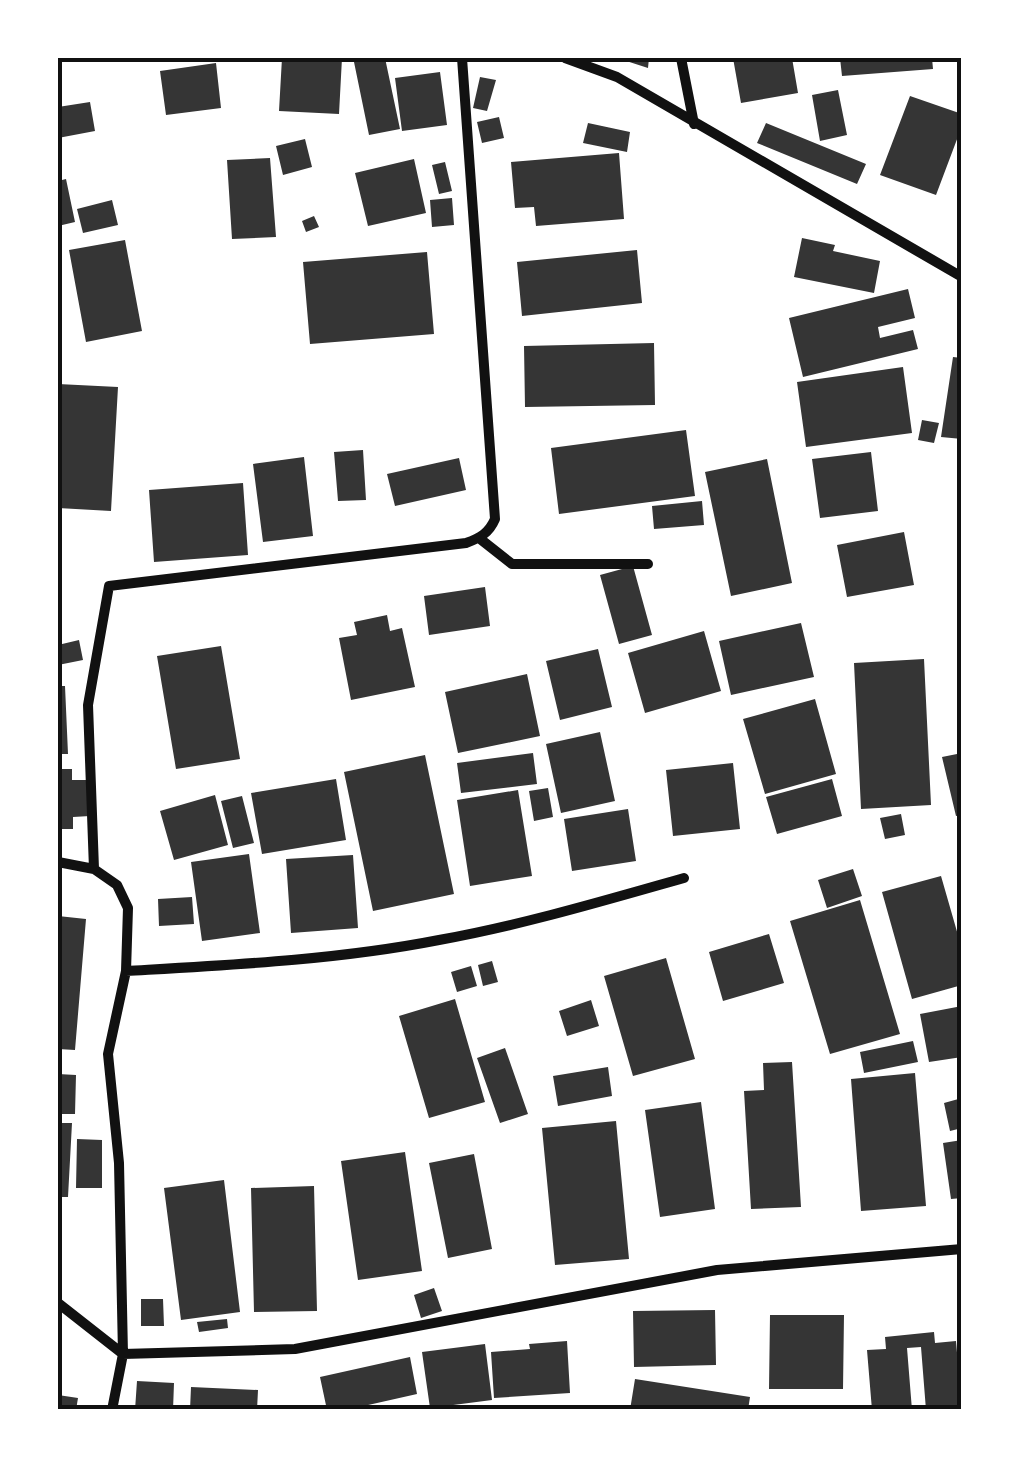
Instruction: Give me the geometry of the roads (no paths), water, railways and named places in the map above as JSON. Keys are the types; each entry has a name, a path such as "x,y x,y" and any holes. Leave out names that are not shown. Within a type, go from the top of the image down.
{"street":[{"path":"94,868 88,706 109,586 466,543 491,528 496,506 487,434 462,58"},
{"path":"565,58 617,78 962,277"},
{"path":"681,58 694,124"},
{"path":"479,538 512,564 648,564"},
{"path":"58,862 94,868 117,884 128,908 126,970 108,1054 119,1163 123,1354 112,1410"},
{"path":"126,970 324,956 437,941 547,917 684,878"},
{"path":"58,1303 123,1354 295,1349 717,1270 962,1250"}]}
